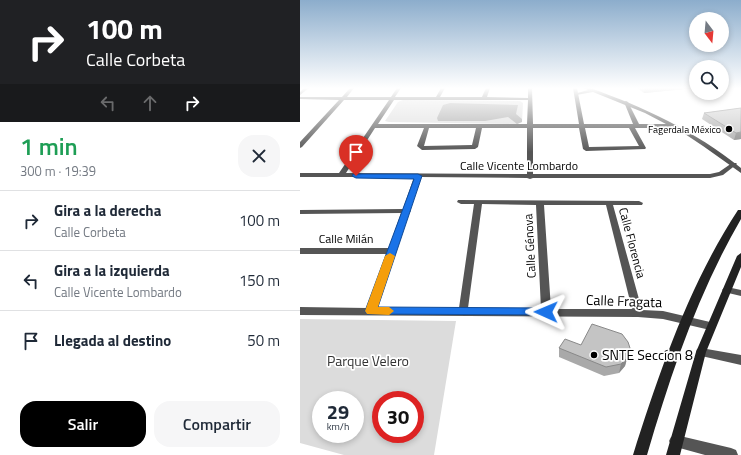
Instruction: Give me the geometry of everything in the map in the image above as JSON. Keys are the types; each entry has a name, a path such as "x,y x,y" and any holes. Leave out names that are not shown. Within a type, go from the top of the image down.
{"main road":[{"path":"640,455 654,409 686,320 720,245 741,212"},
{"path":"673,455 701,352 710,326 741,256"}],"street":[{"path":"300,146 333,109"},
{"path":"341,175 385,109"},
{"path":"529,109 530,177"},
{"path":"579,109 586,148 590,150 643,148 628,109"},
{"path":"641,109 675,126 734,164 741,171"},
{"path":"374,126 675,126"},
{"path":"427,126 421,148 475,147 479,127"},
{"name":"Calle Vicente Lombardo","path":"300,175 530,177 710,176 720,174 734,164"},
{"path":"371,311 418,176"},
{"path":"461,202 639,203"},
{"name":"Calle Génova","path":"540,202 546,312"},
{"path":"463,312 478,203"},
{"name":"Calle Florencia","path":"608,203 638,313"},
{"path":"300,212 407,211"},
{"name":"Calle Milán","path":"300,251 392,251"},
{"path":"727,290 741,293"},
{"name":"Calle Fragata","path":"300,310 638,313 686,320 710,326"},
{"path":"701,352 741,360"},
{"path":"676,441 731,455"}],"green space":[{"path":"393,109 523,109 522,122 517,124 385,121"},
{"name":"Parque Velero","path":"300,319 456,321 434,455 344,455 300,443"}],"shaded area":[{"path":"441,109 517,109 516,114 522,119 522,122 517,124 508,117 485,121 438,121 437,118"}],"building":[{"path":"741,109 741,132 736,133 704,113"},
{"name":"SNTE Seccíon 8","path":"592,324 622,334 628,342 630,348 627,358 621,364 606,367 559,348 565,339 581,345"}],"slow traffic":[{"path":"389,311 371,311 390,256"}],"place":[{"name":"Fagerdala México","path":"729,129"},
{"name":"SNTE Seccíon 8","path":"594,355"}],"route":[{"path":"356,176 418,176 371,311 546,312"}]}
